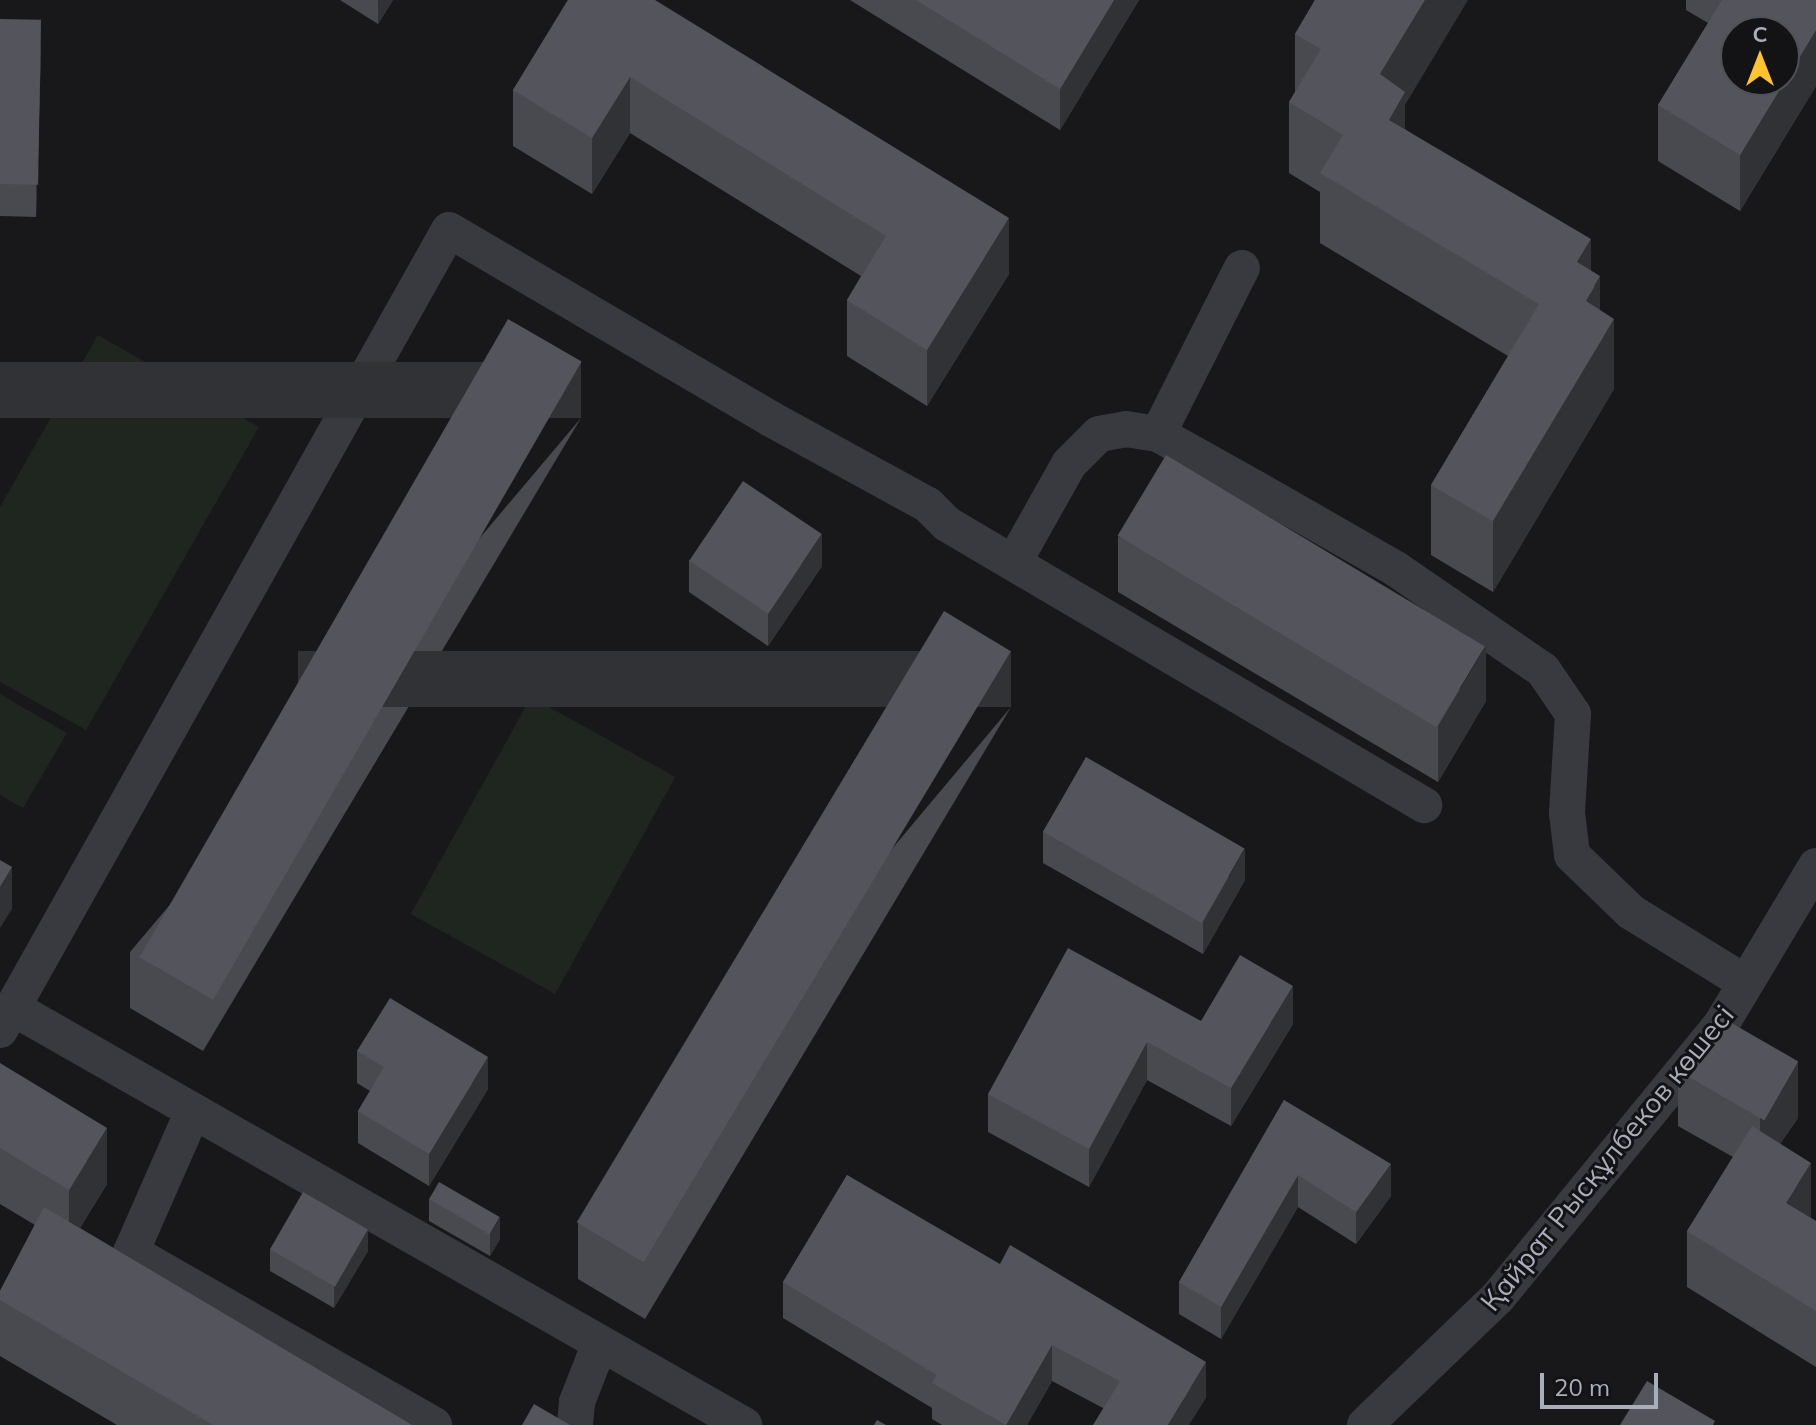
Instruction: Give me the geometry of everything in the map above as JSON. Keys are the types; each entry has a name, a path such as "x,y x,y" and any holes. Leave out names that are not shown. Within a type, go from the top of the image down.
{"street":[{"path":"744,1425 193,1111 7,1019 449,230 928,505 947,524 1424,805"},
{"path":"1158,434 1242,268"},
{"path":"1014,562 1069,464 1099,434 1126,429 1158,434 1396,569 1543,670 1573,714 1567,813 1572,855 1631,912 1746,983"},
{"name":"Қайрат Рысқұлбеков көшесі","path":"1365,1425 1498,1297 1722,1023 1816,866"},
{"path":"193,1111 131,1252 434,1425"},
{"path":"575,1425 577,1402 600,1343"}],"shaded area":[{"path":"98,335 259,427 86,730 0,682 0,507"},
{"path":"0,694 67,733 23,808 0,795"},
{"path":"531,697 675,777 555,994 411,914"}],"building":[{"path":"568,0 655,0 1009,218 927,350 847,300 886,236 630,77 592,138 513,90"},
{"path":"916,0 1114,0 1060,89"},
{"path":"1315,0 1425,0 1380,74 1405,92 1389,120 1591,239 1577,262 1600,276 1586,301 1614,319 1493,521 1431,485 1539,304 1320,173 1343,135 1289,102 1321,49 1295,34"},
{"path":"1722,0 1816,0 1816,30 1800,56 1800,16 1720,16 1720,96 1776,96 1740,155 1658,105"},
{"path":"0,19 41,20 38,185 0,184"},
{"path":"508,319 582,362 213,1000 140,957"},
{"path":"1166,455 1485,647 1436,727 1118,536"},
{"path":"743,481 822,534 768,614 689,561"},
{"path":"944,611 1011,651 644,1262 577,1222"},
{"path":"1086,757 1244,848 1201,923 1043,831"},
{"path":"0,860 12,867 0,887"},
{"path":"1068,948 1201,1021 1240,955 1293,986 1231,1088 1147,1042 1089,1149 988,1094"},
{"path":"390,998 488,1057 429,1154 358,1111 384,1067 357,1051"},
{"path":"1716,1014 1798,1062 1764,1120 1682,1073"},
{"path":"0,1063 107,1128 69,1190 0,1148"},
{"path":"1284,1100 1391,1164 1356,1212 1298,1175 1221,1307 1179,1282"},
{"path":"1752,1126 1811,1163 1786,1203 1816,1221 1816,1311 1687,1231"},
{"path":"847,1175 1000,1264 1010,1245 1206,1362 1168,1425 1093,1425 1120,1381 1052,1345 1006,1425 932,1383 937,1375 783,1282"},
{"path":"439,1182 500,1217 490,1234 429,1199"},
{"path":"303,1192 368,1230 335,1287 270,1249"},
{"path":"44,1207 412,1425 213,1425 0,1300 0,1291"},
{"path":"1647,1381 1715,1421 1713,1425 1620,1425"},
{"path":"534,1404 570,1425 522,1425"}]}
